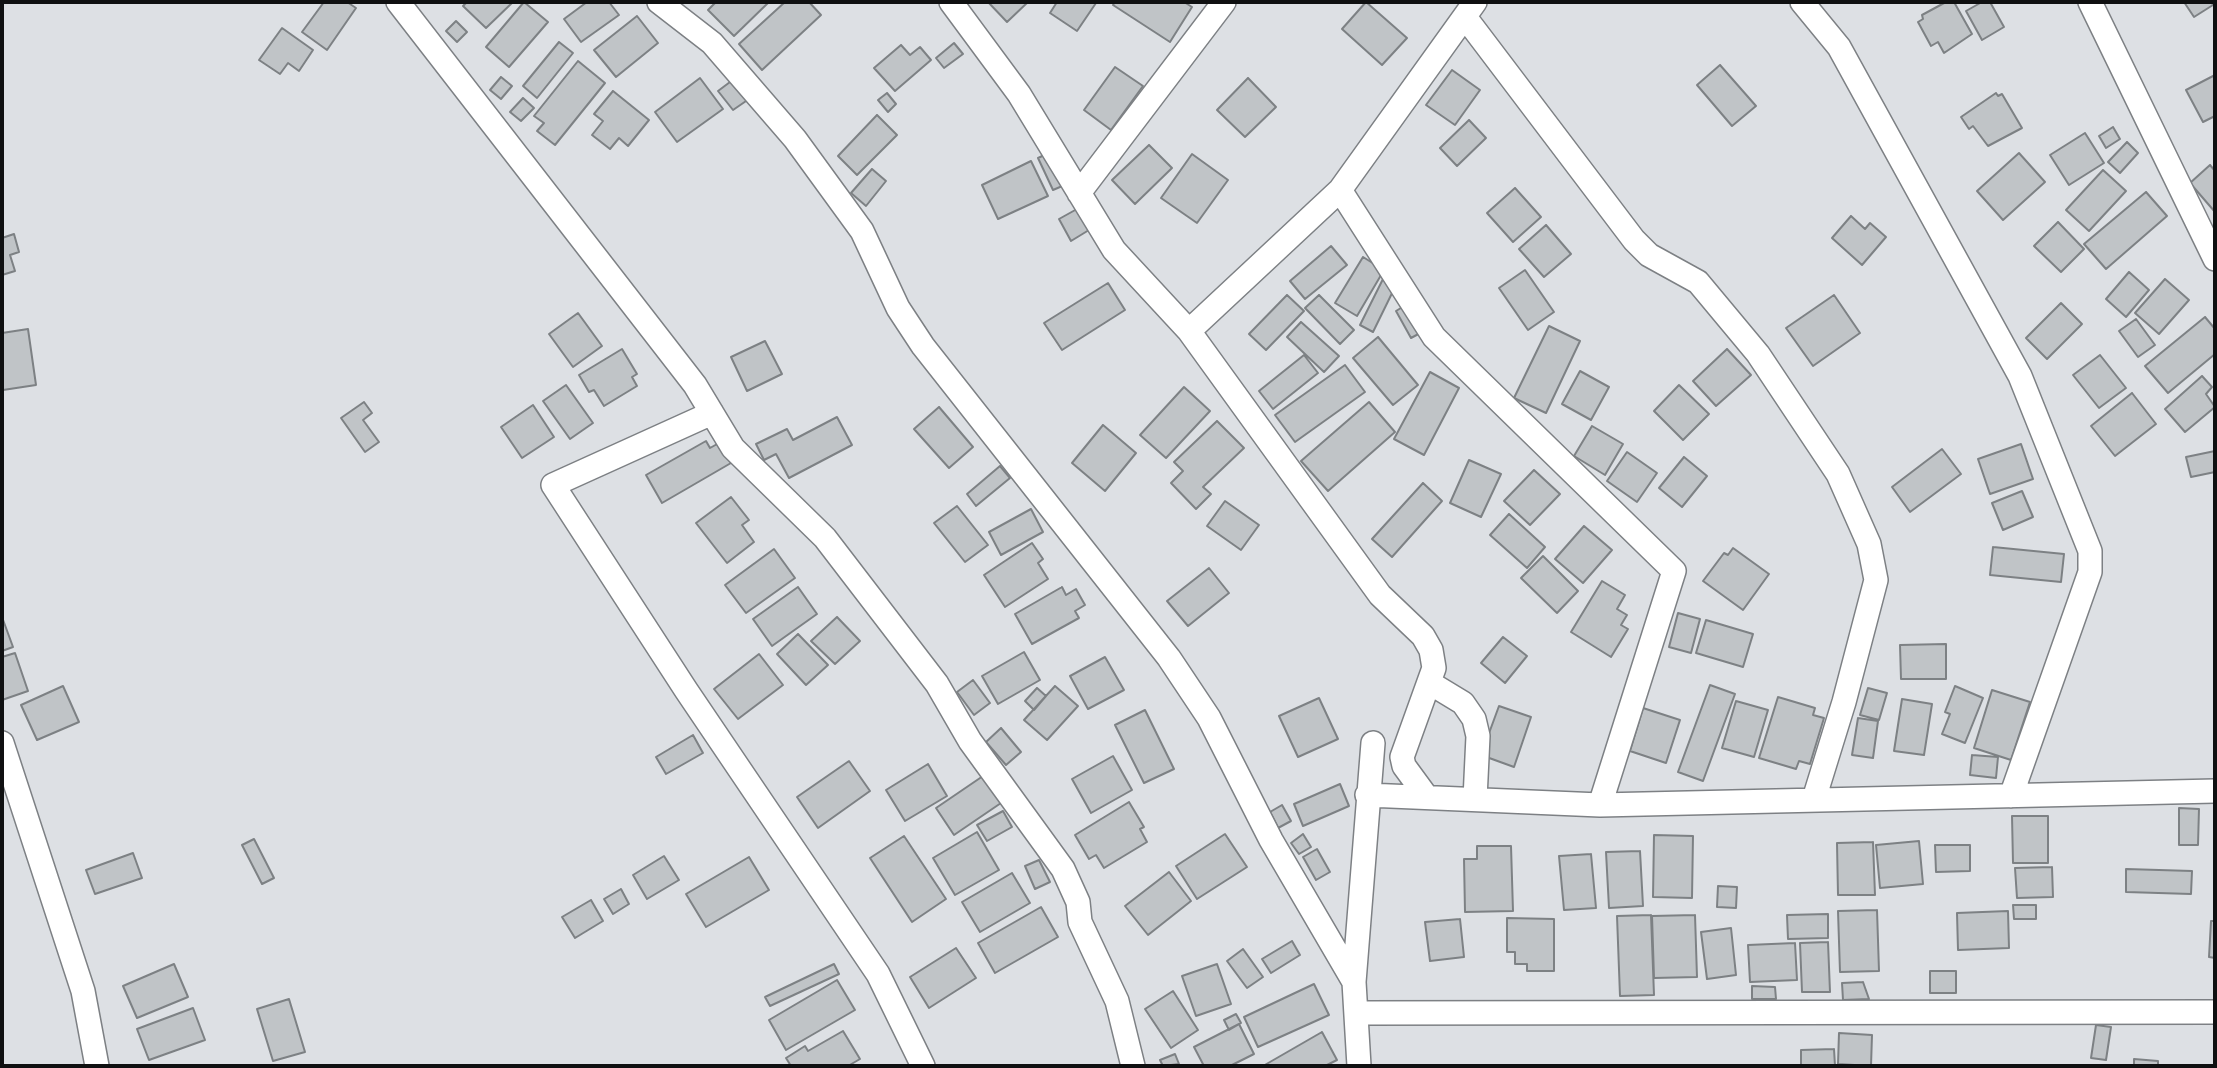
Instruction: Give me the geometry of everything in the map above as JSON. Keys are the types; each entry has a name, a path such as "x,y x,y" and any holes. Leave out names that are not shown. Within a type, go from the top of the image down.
{"street":[{"path":"398,2 695,385 733,447 844,560 937,684 970,741 1063,869 1078,902 1080,922 1117,1001 1133,1066"},
{"path":"659,2 712,43 795,139 862,231 898,308 923,346 1168,658 1209,718 1271,841 1354,982"},
{"path":"951,2 1019,94 1114,250 1189,331 1380,594 1423,636 1431,650 1434,668 1404,743 1402,757 1404,766 1426,796"},
{"path":"1079,192 1224,2"},
{"path":"1802,2 1839,47 2020,376 2090,551 2090,572 2011,796"},
{"path":"2090,2 2215,259"},
{"path":"1189,331 1340,190 1470,9 1634,240 1649,254 1698,282 1758,354 1838,474 1869,544 1876,580 1814,799"},
{"path":"1340,190 1434,337 1674,570 1600,805"},
{"path":"712,413 553,485 686,690 878,974 923,1066"},
{"path":"1430,683 1463,703 1474,719 1478,736 1475,799"},
{"path":"2,743 83,990 97,1066"},
{"path":"1359,1066 1354,982 1373,743"},
{"path":"1367,795 1600,805 2215,790"},
{"path":"1357,1013 2215,1012"}],"building":[{"path":"324,2 347,2 356,8 327,50 302,32"},
{"path":"467,2 513,2 486,28 463,6"},
{"path":"524,2 548,22 509,67 486,47"},
{"path":"587,2 609,2 619,15 581,42 564,19"},
{"path":"716,2 769,2 734,36 708,10"},
{"path":"785,2 809,2 821,15 762,70 739,44"},
{"path":"988,2 1028,2 1007,22"},
{"path":"1057,2 1096,3 1077,31 1050,13"},
{"path":"1115,2 1184,2 1192,7 1170,42 1113,5"},
{"path":"1366,2 1407,38 1382,65 1342,29"},
{"path":"1946,2 1954,2 1972,34 1944,53 1938,42 1931,46 1918,22 1923,19 1922,15"},
{"path":"1982,2 1990,2 2004,27 1982,40 1966,11"},
{"path":"2184,2 2211,2 2213,5 2194,17"},
{"path":"637,16 658,43 616,77 594,50"},
{"path":"456,21 467,32 457,42 446,31"},
{"path":"282,28 313,50 299,71 288,63 280,74 259,60"},
{"path":"559,42 573,53 537,98 523,86"},
{"path":"954,43 963,54 944,68 936,58"},
{"path":"901,45 910,55 920,47 931,60 895,91 874,68"},
{"path":"578,61 605,83 555,145 537,131 544,123 534,116"},
{"path":"1720,65 1756,106 1732,126 1697,85"},
{"path":"1115,67 1143,86 1111,130 1084,110"},
{"path":"1452,70 1480,90 1455,125 1426,105"},
{"path":"2215,75 2215,116 2203,122 2186,90"},
{"path":"501,77 512,86 501,99 490,90"},
{"path":"700,78 723,109 677,142 655,112"},
{"path":"1248,78 1276,107 1245,137 1217,110"},
{"path":"734,79 749,99 733,110 718,91"},
{"path":"613,91 649,120 628,146 619,138 610,149 592,135 603,121 594,114"},
{"path":"887,93 896,104 888,112 878,100"},
{"path":"1996,93 1998,96 2002,94 2022,128 1988,146 1973,126 1969,129 1961,117"},
{"path":"523,98 534,108 521,121 510,112"},
{"path":"877,115 897,135 857,175 838,156"},
{"path":"1469,120 1486,138 1457,166 1440,148"},
{"path":"2113,127 2120,139 2106,148 2099,136"},
{"path":"2085,133 2104,163 2069,185 2050,155"},
{"path":"2127,142 2138,153 2120,173 2108,162"},
{"path":"1149,145 1172,168 1135,204 1112,180"},
{"path":"1053,151 1067,184 1053,190 1038,158"},
{"path":"2019,153 2045,182 2003,220 1977,191"},
{"path":"1192,154 1228,180 1197,223 1161,198"},
{"path":"1031,161 1048,196 998,219 982,185"},
{"path":"2210,165 2215,171 2215,212 2190,183"},
{"path":"872,169 886,181 866,206 851,193"},
{"path":"2103,170 2126,191 2089,231 2066,210"},
{"path":"1515,188 1541,217 1513,242 1487,213"},
{"path":"2146,192 2167,216 2106,269 2084,244"},
{"path":"1077,209 1089,230 1071,241 1059,219"},
{"path":"1851,216 1865,229 1870,223 1886,237 1862,265 1832,238"},
{"path":"2058,222 2084,249 2061,272 2034,246"},
{"path":"1546,225 1571,254 1544,277 1519,249"},
{"path":"14,234 19,252 10,255 15,271 2,275 2,238"},
{"path":"1331,246 1347,265 1305,299 1290,281"},
{"path":"1363,257 1384,270 1357,316 1335,303"},
{"path":"1525,270 1554,312 1528,330 1499,288"},
{"path":"2129,272 2149,290 2126,317 2106,299"},
{"path":"1384,277 1397,283 1373,332 1360,325"},
{"path":"2165,279 2189,300 2159,334 2135,313"},
{"path":"1108,283 1125,310 1062,350 1044,323"},
{"path":"1287,295 1304,311 1266,350 1249,334"},
{"path":"1319,295 1354,330 1340,344 1305,308"},
{"path":"1834,295 1860,333 1813,366 1786,328"},
{"path":"1409,303 1424,331 1411,338 1396,311"},
{"path":"2061,303 2082,324 2047,359 2026,338"},
{"path":"578,313 602,346 573,367 549,334"},
{"path":"2205,317 2215,329 2215,354 2168,393 2145,366"},
{"path":"2136,319 2155,345 2138,357 2119,331"},
{"path":"1301,322 1339,356 1324,372 1287,337"},
{"path":"1549,326 1580,341 1546,413 1514,398"},
{"path":"28,329 36,385 3,390 2,333"},
{"path":"1378,337 1418,385 1393,405 1353,358"},
{"path":"765,341 782,374 747,391 731,357"},
{"path":"622,349 637,374 632,377 637,386 604,406 594,390 589,392 579,375"},
{"path":"1727,349 1751,375 1716,406 1693,381"},
{"path":"1304,355 1318,373 1273,409 1259,391"},
{"path":"2100,355 2126,388 2099,408 2073,375"},
{"path":"1345,365 1365,392 1295,442 1275,415"},
{"path":"1580,371 1609,387 1591,420 1562,404"},
{"path":"1430,372 1459,388 1424,455 1394,439"},
{"path":"2202,376 2212,387 2206,394 2215,407 2185,432 2165,409"},
{"path":"566,385 593,423 570,439 543,401"},
{"path":"1679,385 1709,414 1683,440 1654,411"},
{"path":"1184,387 1210,411 1166,458 1140,435"},
{"path":"2132,393 2156,424 2115,456 2091,426"},
{"path":"364,402 372,413 363,420 379,442 365,452 341,418"},
{"path":"1369,402 1395,432 1328,491 1301,461"},
{"path":"533,405 554,437 522,458 501,427"},
{"path":"939,407 973,447 949,468 914,429"},
{"path":"837,417 852,445 789,478 776,454 764,460 756,444 787,429 793,440"},
{"path":"1217,421 1244,448 1203,487 1211,494 1196,509 1171,483 1183,471 1174,462"},
{"path":"1103,425 1136,453 1105,491 1072,463"},
{"path":"1592,426 1623,444 1605,475 1574,456"},
{"path":"706,441 710,448 719,443 731,463 662,503 646,475"},
{"path":"2021,444 2033,479 1990,494 1978,459"},
{"path":"1942,449 1961,474 1910,512 1892,487"},
{"path":"2215,451 2215,472 2191,477 2186,457"},
{"path":"1627,452 1657,473 1637,502 1607,481"},
{"path":"1684,457 1707,476 1682,507 1659,488"},
{"path":"1469,460 1501,474 1481,517 1450,503"},
{"path":"1000,466 1010,478 976,506 967,494"},
{"path":"1534,470 1560,494 1530,525 1504,501"},
{"path":"1423,483 1442,501 1392,557 1372,539"},
{"path":"2022,491 2033,517 2003,530 1992,503"},
{"path":"731,497 749,520 742,525 754,542 727,563 696,523"},
{"path":"1225,501 1259,525 1241,550 1207,526"},
{"path":"957,506 988,545 965,562 934,523"},
{"path":"1031,509 1043,532 1001,555 989,532"},
{"path":"1509,514 1545,547 1527,568 1490,535"},
{"path":"1584,526 1612,550 1583,583 1555,559"},
{"path":"1032,543 1043,559 1038,563 1048,579 1005,607 984,575"},
{"path":"1993,547 2064,554 2061,582 1990,575"},
{"path":"1733,548 1769,574 1743,610 1703,581 1724,553 1728,555"},
{"path":"774,549 795,578 746,613 725,585"},
{"path":"1543,556 1578,591 1557,613 1521,578"},
{"path":"1209,568 1229,593 1188,626 1167,601"},
{"path":"1602,581 1625,595 1617,609 1627,615 1621,625 1628,629 1611,657 1571,632"},
{"path":"798,587 817,614 772,646 753,619"},
{"path":"1062,587 1066,595 1076,589 1085,605 1075,611 1079,618 1032,644 1015,614"},
{"path":"1678,613 1700,619 1691,653 1669,647"},
{"path":"2,617 13,647 2,651"},
{"path":"837,617 860,641 835,664 811,641"},
{"path":"1706,620 1753,634 1743,667 1696,653"},
{"path":"798,634 828,665 806,685 777,654"},
{"path":"1503,637 1527,656 1505,683 1481,663"},
{"path":"1946,644 1946,679 1901,679 1900,645"},
{"path":"1024,652 1040,680 998,704 982,676"},
{"path":"15,653 28,691 2,700 2,657"},
{"path":"759,654 783,685 738,719 714,689"},
{"path":"1105,657 1124,690 1088,709 1070,676"},
{"path":"973,680 990,703 974,715 957,692"},
{"path":"1710,685 1735,694 1703,781 1678,772"},
{"path":"63,686 79,722 37,740 21,705"},
{"path":"1055,686 1078,706 1047,740 1024,720"},
{"path":"1955,686 1983,698 1965,743 1942,734 1950,714 1945,712"},
{"path":"1037,688 1046,696 1034,710 1025,701"},
{"path":"1868,688 1887,693 1879,720 1860,715"},
{"path":"1992,690 2030,702 2011,760 1974,748"},
{"path":"1778,697 1815,708 1813,715 1824,718 1810,764 1799,761 1796,769 1759,758"},
{"path":"1319,698 1338,739 1298,757 1279,716"},
{"path":"1902,699 1932,704 1924,755 1894,751"},
{"path":"1736,701 1768,710 1754,757 1722,748"},
{"path":"1499,706 1531,717 1514,767 1481,755"},
{"path":"1643,708 1680,720 1666,763 1630,751"},
{"path":"1145,710 1174,769 1144,783 1115,725"},
{"path":"1858,718 1878,721 1873,758 1852,755"},
{"path":"1001,728 1021,752 1006,765 986,742"},
{"path":"693,735 703,753 666,774 656,757"},
{"path":"1972,755 1998,757 1996,778 1970,775"},
{"path":"1113,756 1132,790 1091,813 1072,779"},
{"path":"849,761 870,791 818,828 797,797"},
{"path":"928,764 947,796 905,821 886,790"},
{"path":"983,776 1001,803 954,835 936,808"},
{"path":"1340,784 1349,806 1303,826 1294,804"},
{"path":"1129,802 1144,827 1140,829 1147,842 1104,868 1096,855 1089,859 1075,835"},
{"path":"1282,805 1291,821 1278,828 1270,812"},
{"path":"2179,808 2199,809 2198,845 2179,845"},
{"path":"1003,811 1012,827 987,841 977,825"},
{"path":"2012,816 2048,816 2048,863 2013,863"},
{"path":"977,832 999,870 955,895 933,858"},
{"path":"1225,834 1247,867 1197,899 1176,866"},
{"path":"1303,834 1311,847 1299,854 1291,843"},
{"path":"1654,835 1693,836 1692,898 1653,897"},
{"path":"904,836 946,899 912,922 870,858"},
{"path":"254,839 274,878 262,884 242,845"},
{"path":"1919,841 1923,884 1880,888 1876,845"},
{"path":"1873,842 1875,895 1838,895 1837,843"},
{"path":"1935,845 1970,845 1970,871 1936,872"},
{"path":"1477,846 1511,846 1513,911 1465,912 1464,859 1477,859"},
{"path":"1317,849 1330,872 1316,880 1303,857"},
{"path":"1640,851 1643,906 1609,908 1606,852"},
{"path":"133,853 142,878 95,894 86,870"},
{"path":"1591,854 1596,908 1564,910 1559,856"},
{"path":"664,856 679,880 647,899 633,875"},
{"path":"749,857 769,890 706,927 686,894"},
{"path":"1039,860 1050,882 1035,889 1025,866"},
{"path":"2052,867 2053,897 2017,898 2015,868"},
{"path":"2126,869 2192,871 2191,894 2126,892"},
{"path":"1169,872 1191,901 1148,935 1125,906"},
{"path":"1012,873 1030,903 980,932 962,902"},
{"path":"1718,886 1737,887 1736,908 1717,907"},
{"path":"621,889 629,904 613,914 604,899"},
{"path":"591,900 603,921 575,938 562,917"},
{"path":"2013,905 2036,905 2036,919 2014,919"},
{"path":"1041,907 1058,937 995,973 978,943"},
{"path":"1877,910 1879,971 1840,972 1838,911"},
{"path":"2008,911 2009,948 1958,950 1957,913"},
{"path":"1828,914 1828,938 1788,939 1787,915"},
{"path":"1651,915 1654,995 1620,996 1617,916"},
{"path":"1695,915 1697,977 1654,978 1652,916"},
{"path":"1507,918 1554,919 1554,971 1527,971 1527,964 1515,964 1515,952 1507,952"},
{"path":"1460,919 1464,957 1430,961 1425,922"},
{"path":"2211,921 2215,921 2215,958 2209,957"},
{"path":"1731,928 1736,975 1707,979 1701,932"},
{"path":"1292,941 1300,955 1271,973 1262,959"},
{"path":"1828,942 1830,992 1802,992 1800,943"},
{"path":"1795,943 1797,980 1750,982 1748,945"},
{"path":"956,948 976,978 929,1008 910,977"},
{"path":"1243,949 1263,977 1247,988 1227,961"},
{"path":"174,964 188,997 137,1018 123,986"},
{"path":"834,964 839,974 770,1006 765,997"},
{"path":"1217,964 1231,1004 1196,1016 1182,976"},
{"path":"1930,971 1956,971 1956,993 1930,993"},
{"path":"837,980 855,1010 786,1050 769,1020"},
{"path":"1863,982 1869,999 1843,1000 1842,983"},
{"path":"1314,984 1329,1015 1258,1047 1244,1017"},
{"path":"1752,986 1775,987 1776,999 1752,999"},
{"path":"1173,991 1198,1030 1171,1048 1145,1009"},
{"path":"289,999 305,1052 273,1061 257,1009"},
{"path":"193,1008 205,1040 149,1060 137,1029"},
{"path":"1236,1014 1241,1023 1229,1030 1224,1020"},
{"path":"1239,1024 1254,1054 1230,1066 1204,1066 1194,1047"},
{"path":"2096,1025 2111,1027 2106,1060 2091,1058"},
{"path":"843,1031 860,1059 848,1066 791,1066 786,1058 805,1046 808,1051"},
{"path":"1322,1032 1337,1060 1325,1066 1263,1066"},
{"path":"1839,1033 1872,1035 1871,1066 1838,1064"},
{"path":"1834,1049 1835,1066 1801,1066 1801,1050"},
{"path":"1175,1054 1179,1064 1163,1066 1160,1060"},
{"path":"2134,1059 2158,1061 2158,1066 2134,1066"}]}
